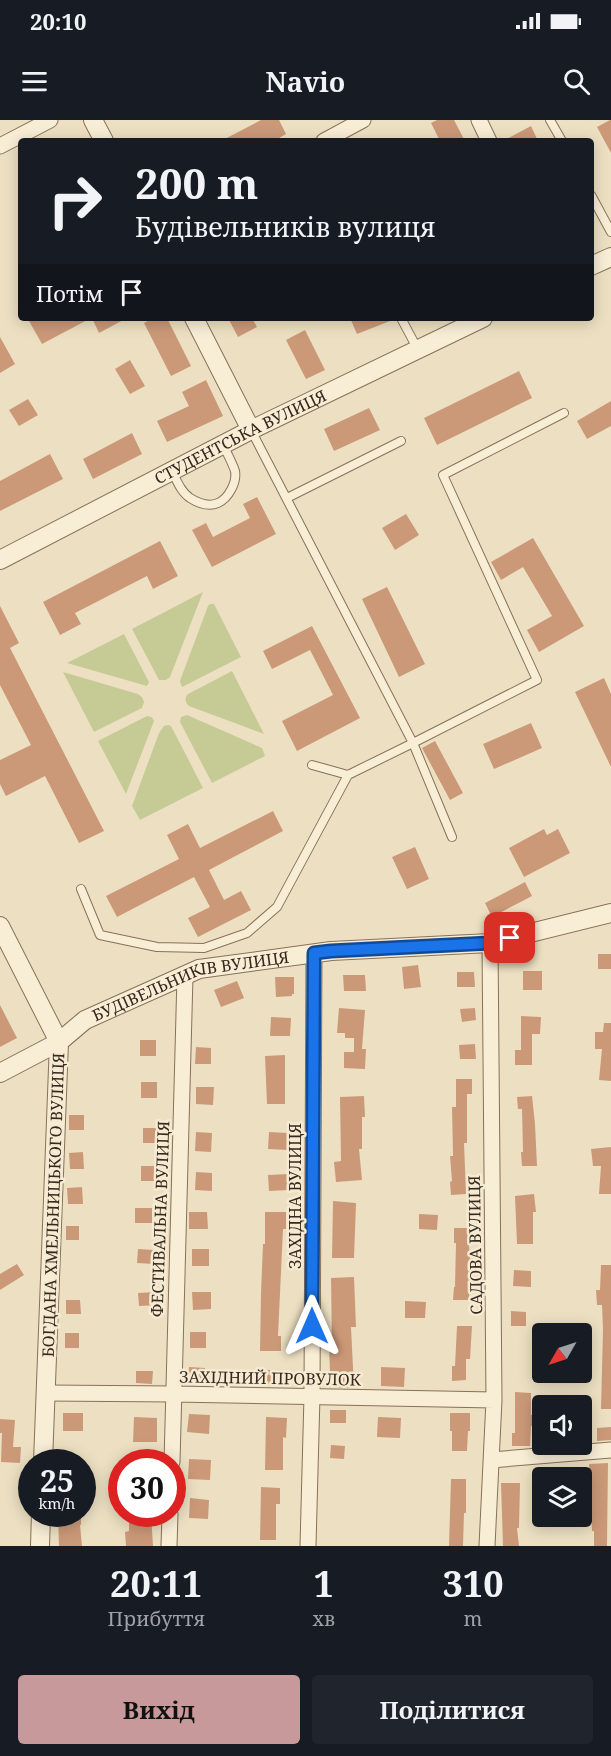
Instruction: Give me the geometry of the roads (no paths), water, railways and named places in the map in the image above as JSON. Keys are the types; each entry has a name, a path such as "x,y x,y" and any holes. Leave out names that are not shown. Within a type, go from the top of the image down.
{"street":[{"path":"0,146 50,120"},
{"path":"93,120 102,138"},
{"path":"330,138 363,120"},
{"path":"478,120 487,138"},
{"path":"594,265 611,257"},
{"path":"196,321 251,430"},
{"name":"СТУДЕНТСЬКА ВУЛИЦЯ","path":"0,560 251,430 477,321"},
{"name":"БУДІВЕЛЬНИКІВ ВУЛИЦЯ","path":"0,1072 59,1042 85,1020 199,969 331,951 490,943 611,913"},
{"name":"БОГДАНА ХМЕЛЬНИЦЬКОГО ВУЛИЦЯ","path":"0,926 59,1042 44,1449"},
{"name":"САДОВА ВУЛИЦЯ","path":"487,1546 494,1400 490,943"},
{"name":"ЗАХІДНА ВУЛИЦЯ","path":"308,1546 312,1396 314,953"},
{"name":"ФЕСТИВАЛЬНА ВУЛИЦЯ","path":"172,1449 185,976"},
{"name":"ЗАХІДНИЙ ПРОВУЛОК","path":"46,1393 494,1400"},
{"path":"491,1460 611,1450"},
{"path":"40,1546 41,1527"},
{"path":"169,1546 170,1527"}],"lane":[{"path":"550,120 560,138"},
{"path":"594,201 611,232"},
{"path":"403,321 418,350"},
{"path":"81,889 100,935 157,947 204,948 247,933 277,907 348,775 537,680 443,475 564,413"},
{"path":"251,430 413,743 452,837"},
{"path":"286,498 401,441"},
{"path":"172,471 184,493 190,498 199,503 218,503 229,493 235,480 235,472 223,445"},
{"path":"312,765 348,775"}]}
